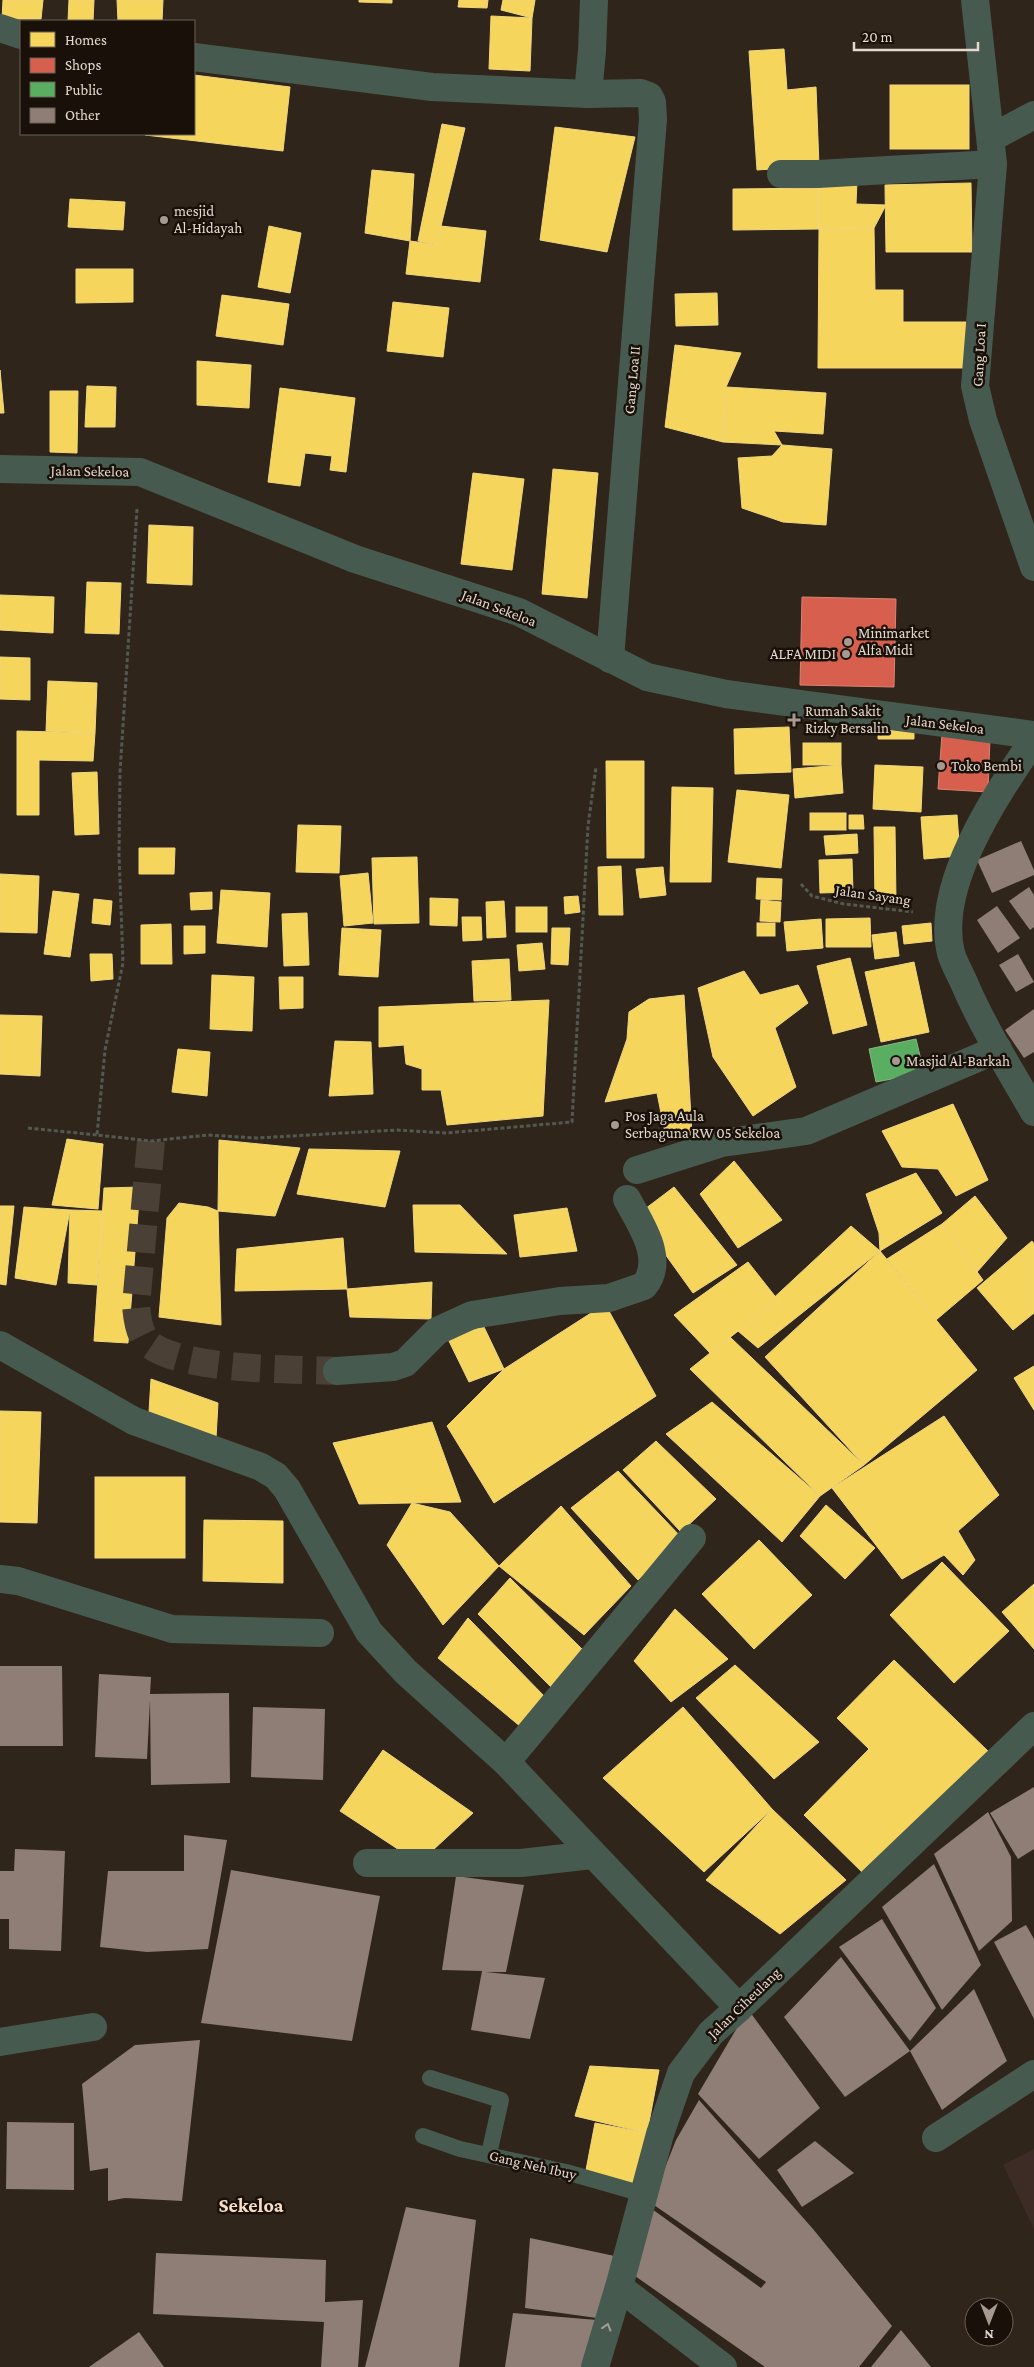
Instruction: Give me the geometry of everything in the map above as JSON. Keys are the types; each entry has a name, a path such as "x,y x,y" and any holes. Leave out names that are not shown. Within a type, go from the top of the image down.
{"street":[{"path":"195,57 432,88 588,94 594,0"},
{"name":"Gang Loa I","path":"975,0 992,151 975,386 983,420 1034,567"},
{"path":"0,28 20,35"},
{"name":"Gang Loa II","path":"588,94 641,93 649,96 652,102 653,119 610,659"},
{"path":"781,174 818,174 992,151 1034,115"},
{"name":"Jalan Sekeloa","path":"0,469 140,472 355,560 519,612 647,677 726,694 1034,735"},
{"path":"1034,739 1004,783 964,858 953,891 949,914 951,954 974,1007 1034,1112"},
{"path":"637,1170 722,1143 806,1131 998,1049"},
{"path":"337,1372 393,1367 405,1363 437,1331 472,1315 560,1301 610,1298 644,1286 652,1271 650,1244 627,1199"},
{"path":"0,1345 134,1421 261,1467 276,1476 287,1489 369,1632 406,1672 506,1762 592,1855 739,2008"},
{"path":"506,1762 692,1538"},
{"path":"0,1579 18,1582 172,1629 320,1634"},
{"name":"Jalan Ciheulang","path":"595,2367 619,2287 643,2194 681,2073 711,2033 1034,1726"},
{"path":"367,1863 521,1863 592,1855"},
{"path":"0,2042 93,2028"},
{"path":"936,2138 1034,2074"},
{"path":"619,2287 723,2367"}],"lane":[{"path":"430,2078 501,2100 489,2154"},
{"name":"Gang Neh Ibuy","path":"423,2136 460,2148 566,2172 643,2194"}],"path":[{"path":"97,1135 105,1050 124,963 119,854 120,772 140,472"},
{"path":"28,1128 151,1141 208,1135 256,1138 397,1130 446,1133 572,1122 588,826 596,768"},
{"name":"Jalan Sayang","path":"801,884 812,896 844,904 949,914"}],"shaded area":[{"path":"1034,2149 1034,2229 1003,2165"}],"building: Homes":[{"path":"3,0 43,0 41,19 2,19"},
{"path":"69,0 94,0 93,20 68,20"},
{"path":"117,0 163,0 162,20 118,20"},
{"path":"359,0 392,0 392,3 359,2"},
{"path":"459,0 488,0 487,8 458,7"},
{"path":"503,0 535,0 532,18 501,10"},
{"path":"491,16 532,18 530,71 489,69"},
{"path":"784,49 787,90 816,87 819,166 757,170 749,51"},
{"path":"195,75 290,87 283,151 145,135 195,135"},
{"path":"890,85 969,85 969,149 890,149"},
{"path":"442,124 465,128 441,226 439,245 418,241"},
{"path":"555,127 635,137 607,252 540,240"},
{"path":"372,170 414,174 410,241 365,233"},
{"path":"857,181 856,204 886,205 874,228 819,229 819,188 824,183"},
{"path":"971,183 972,252 886,252 885,185"},
{"path":"819,188 819,229 733,230 733,189"},
{"path":"70,199 125,202 123,230 68,227"},
{"path":"269,226 301,233 290,293 258,287"},
{"path":"441,226 486,231 480,282 406,274 410,241 439,245"},
{"path":"874,228 875,290 903,290 903,322 966,322 966,368 818,368 819,229"},
{"path":"76,269 133,269 133,302 76,303"},
{"path":"717,293 718,325 676,326 675,294"},
{"path":"222,295 289,304 283,345 216,336"},
{"path":"393,302 449,308 443,357 387,351"},
{"path":"675,345 741,353 726,387 723,442 665,427"},
{"path":"197,361 251,365 249,408 197,405"},
{"path":"0,370 4,413 0,413"},
{"path":"87,386 116,387 115,427 85,427"},
{"path":"726,387 826,393 823,434 774,431 782,445 723,442"},
{"path":"280,388 355,398 346,472 330,470 332,456 305,453 300,486 268,482"},
{"path":"50,391 78,391 77,453 50,452"},
{"path":"782,445 832,449 826,525 783,522 742,508 738,458 772,456"},
{"path":"553,469 598,473 587,598 542,594"},
{"path":"473,473 524,479 512,570 461,564"},
{"path":"149,525 193,527 192,585 147,583"},
{"path":"87,582 121,583 119,634 85,633"},
{"path":"0,595 54,597 53,633 0,630"},
{"path":"0,657 30,658 30,700 0,699"},
{"path":"48,681 97,683 95,733 46,731"},
{"path":"896,724 895,731 914,731 914,739 878,739 878,725"},
{"path":"789,727 791,772 735,774 734,729"},
{"path":"17,731 95,733 93,761 39,760 39,815 17,815"},
{"path":"803,743 841,743 841,765 803,765"},
{"path":"606,761 644,761 644,858 607,858"},
{"path":"841,765 843,793 795,798 793,769"},
{"path":"875,765 923,767 921,812 873,809"},
{"path":"97,772 99,834 75,835 72,773"},
{"path":"672,787 713,788 711,882 670,882"},
{"path":"737,790 789,795 781,868 728,862"},
{"path":"810,813 846,813 846,830 810,830"},
{"path":"849,815 863,815 864,829 849,829"},
{"path":"957,815 960,856 924,859 921,817"},
{"path":"298,825 341,826 339,873 296,872"},
{"path":"874,827 895,827 896,902 875,902"},
{"path":"857,834 858,853 826,855 824,836"},
{"path":"139,848 175,848 174,874 139,874"},
{"path":"417,857 419,923 374,924 372,858"},
{"path":"852,859 853,892 820,893 819,860"},
{"path":"621,866 623,915 599,915 598,867"},
{"path":"663,867 666,895 640,898 636,869"},
{"path":"368,873 373,923 344,926 340,876"},
{"path":"0,874 39,876 37,933 0,932"},
{"path":"757,878 782,879 781,900 756,899"},
{"path":"221,890 270,893 267,947 217,943"},
{"path":"53,891 79,894 70,957 44,954"},
{"path":"212,892 212,909 191,910 190,893"},
{"path":"578,896 580,912 565,914 564,897"},
{"path":"430,898 458,899 457,926 430,925"},
{"path":"94,899 112,901 110,925 92,923"},
{"path":"761,900 781,902 780,922 760,921"},
{"path":"504,901 506,937 487,938 486,902"},
{"path":"516,907 547,907 547,932 516,932"},
{"path":"307,913 309,965 284,966 282,914"},
{"path":"462,917 481,917 482,940 463,941"},
{"path":"870,918 871,947 826,947 826,919"},
{"path":"821,919 823,948 787,951 784,922"},
{"path":"757,923 775,923 775,936 757,936"},
{"path":"931,923 932,941 904,944 902,926"},
{"path":"171,924 172,964 141,964 141,925"},
{"path":"184,926 205,926 205,953 184,954"},
{"path":"342,928 381,930 378,977 339,975"},
{"path":"552,928 570,928 568,965 551,964"},
{"path":"896,932 899,956 875,959 872,935"},
{"path":"542,943 545,969 519,971 517,945"},
{"path":"90,954 112,954 113,979 91,981"},
{"path":"850,958 867,1025 833,1034 817,966"},
{"path":"509,959 511,1000 474,1001 472,961"},
{"path":"914,962 929,1032 881,1042 865,972"},
{"path":"744,971 760,995 798,985 808,1003 775,1028 796,1087 753,1116 713,1057 698,988"},
{"path":"212,975 254,977 252,1031 210,1029"},
{"path":"279,977 303,977 303,1008 280,1009"},
{"path":"684,995 692,1135 666,1138 657,1093 605,1102 627,1039 629,1012 649,999"},
{"path":"549,1000 543,1116 447,1125 441,1090 422,1090 422,1069 406,1064 404,1045 379,1047 379,1007"},
{"path":"0,1015 42,1016 40,1076 0,1074"},
{"path":"335,1041 371,1042 373,1094 329,1096"},
{"path":"178,1049 210,1052 207,1096 172,1092"},
{"path":"953,1104 988,1180 956,1196 938,1169 902,1167 882,1131"},
{"path":"67,1139 103,1144 98,1209 52,1205"},
{"path":"219,1140 300,1148 275,1216 218,1211"},
{"path":"309,1149 400,1151 385,1207 297,1194"},
{"path":"734,1161 782,1220 738,1248 700,1194"},
{"path":"916,1173 942,1213 880,1251 879,1233 866,1194"},
{"path":"140,1187 128,1343 94,1341 104,1188"},
{"path":"674,1187 737,1265 693,1293 637,1215"},
{"path":"975,1196 1007,1238 977,1272 942,1224"},
{"path":"179,1203 208,1207 218,1211 221,1325 159,1317 167,1218"},
{"path":"413,1205 460,1205 507,1254 415,1252"},
{"path":"0,1206 14,1206 6,1285 0,1284"},
{"path":"24,1207 70,1210 56,1285 15,1278"},
{"path":"567,1208 577,1251 520,1257 514,1215"},
{"path":"70,1210 103,1211 97,1285 68,1283"},
{"path":"942,1224 983,1280 936,1320 887,1259"},
{"path":"851,1226 880,1251 758,1348 738,1331"},
{"path":"343,1238 347,1289 235,1291 237,1249"},
{"path":"1032,1241 1034,1244 1034,1313 1013,1330 977,1288"},
{"path":"880,1251 977,1370 864,1465 765,1357"},
{"path":"748,1262 778,1300 710,1353 674,1315"},
{"path":"432,1282 431,1319 350,1317 347,1289"},
{"path":"605,1304 656,1396 494,1503 447,1426 504,1369"},
{"path":"484,1327 504,1369 469,1382 447,1337"},
{"path":"730,1337 864,1465 820,1496 690,1369"},
{"path":"1034,1366 1034,1410 1014,1378"},
{"path":"151,1379 218,1403 216,1438 149,1412"},
{"path":"712,1402 820,1496 782,1542 666,1434"},
{"path":"0,1411 41,1412 37,1523 0,1522"},
{"path":"944,1416 999,1495 958,1531 975,1560 963,1575 944,1555 902,1579 832,1488"},
{"path":"432,1422 461,1502 359,1504 333,1443"},
{"path":"656,1441 716,1499 681,1532 623,1470"},
{"path":"618,1471 682,1538 638,1580 571,1508"},
{"path":"95,1477 185,1477 185,1558 95,1558"},
{"path":"412,1503 450,1512 499,1566 443,1625 387,1545"},
{"path":"826,1505 875,1548 845,1579 800,1536"},
{"path":"561,1506 631,1586 584,1635 499,1566"},
{"path":"204,1520 283,1521 283,1583 203,1581"},
{"path":"759,1540 812,1595 754,1649 702,1594"},
{"path":"942,1562 1009,1631 954,1683 890,1615"},
{"path":"510,1578 587,1654 556,1692 478,1614"},
{"path":"1034,1584 1034,1649 1002,1612"},
{"path":"675,1609 728,1659 671,1702 634,1661"},
{"path":"468,1618 546,1698 521,1727 438,1658"},
{"path":"894,1660 990,1753 867,1877 804,1815 869,1749 837,1718"},
{"path":"735,1665 819,1742 774,1779 696,1698"},
{"path":"683,1707 772,1809 704,1872 603,1778"},
{"path":"383,1750 473,1813 419,1863 340,1811"},
{"path":"772,1809 846,1880 780,1934 706,1880"},
{"path":"590,2066 659,2070 647,2133 575,2116"},
{"path":"595,2123 647,2133 635,2185 586,2170"}],"building: Shops":[{"name":"Minimarket Alfa Midi","path":"802,597 896,599 894,687 800,685"},
{"path":"942,734 990,737 988,792 938,789"}],"building: Public":[{"name":"Masjid Al-Barkah","path":"916,1039 924,1073 876,1082 869,1049"}],"building: Other":[{"path":"1021,841 1034,870 1034,875 992,893 977,860"},
{"path":"1029,887 1034,895 1034,927 1030,930 1009,901"},
{"path":"997,906 1020,938 998,953 977,920"},
{"path":"1018,954 1034,982 1016,992 999,965"},
{"path":"1034,1009 1034,1052 1024,1058 1005,1030"},
{"path":"0,1666 62,1666 63,1746 0,1746"},
{"path":"99,1674 151,1677 150,1694 229,1693 230,1783 151,1785 150,1700 147,1759 95,1757"},
{"path":"253,1707 325,1709 323,1780 251,1777"},
{"path":"1034,1787 1034,1849 1018,1859 990,1813"},
{"path":"988,1812 1011,1857 1012,1921 979,1951 934,1854"},
{"path":"184,1835 227,1840 208,1949 147,1952 100,1947 108,1871 184,1871"},
{"path":"15,1849 65,1851 61,1951 9,1949 9,1919 0,1919 0,1871 14,1871"},
{"path":"934,1864 981,1965 942,2010 882,1907"},
{"path":"231,1870 380,1896 352,2041 201,2023"},
{"path":"456,1876 524,1885 506,1972 486,1972 545,1978 530,2039 471,2030 482,1971 442,1970"},
{"path":"882,1919 936,2008 910,2041 839,1947"},
{"path":"1026,1925 1034,1939 1034,2019 994,1942"},
{"path":"841,1957 910,2051 845,2097 784,2017"},
{"path":"974,1989 1007,2061 942,2110 910,2051"},
{"path":"750,2012 820,2108 759,2159 698,2094 741,2021"},
{"path":"200,2040 182,2201 125,2198 108,2201 108,2168 90,2171 82,2084 135,2045"},
{"path":"699,2100 813,2229 892,2326 859,2367 765,2367 635,2276 652,2209 761,2288 766,2282 651,2203 676,2140"},
{"path":"7,2122 74,2123 74,2190 6,2189"},
{"path":"815,2141 854,2173 802,2207 777,2170"},
{"path":"406,2207 476,2220 459,2367 365,2367"},
{"path":"530,2238 624,2258 604,2319 525,2308"},
{"path":"156,2253 326,2260 325,2302 363,2300 358,2367 321,2367 324,2322 153,2314"},
{"path":"513,2313 597,2320 587,2367 505,2367"},
{"path":"901,2330 931,2367 871,2367"},
{"path":"139,2332 164,2367 89,2367"}],"tunnel":[{"path":"151,1141 136,1305 139,1326 146,1341 165,1353 212,1364 267,1369 337,1371"}],"place":[{"name":"mesjid Al-Hidayah","path":"164,220"},
{"name":"Minimarket Alfa Midi","path":"848,642"},
{"name":"ALFA MIDI","path":"846,654"},
{"name":"Rumah Sakit Rizky Bersalin","path":"794,720"},
{"name":"Toko Bembi","path":"941,766"},
{"name":"Masjid Al-Barkah","path":"896,1061"},
{"name":"Pos Jaga Aula Serbaguna RW 05 Sekeloa","path":"615,1125"}],"district":[{"name":"Sekeloa","path":"251,2205"}]}
